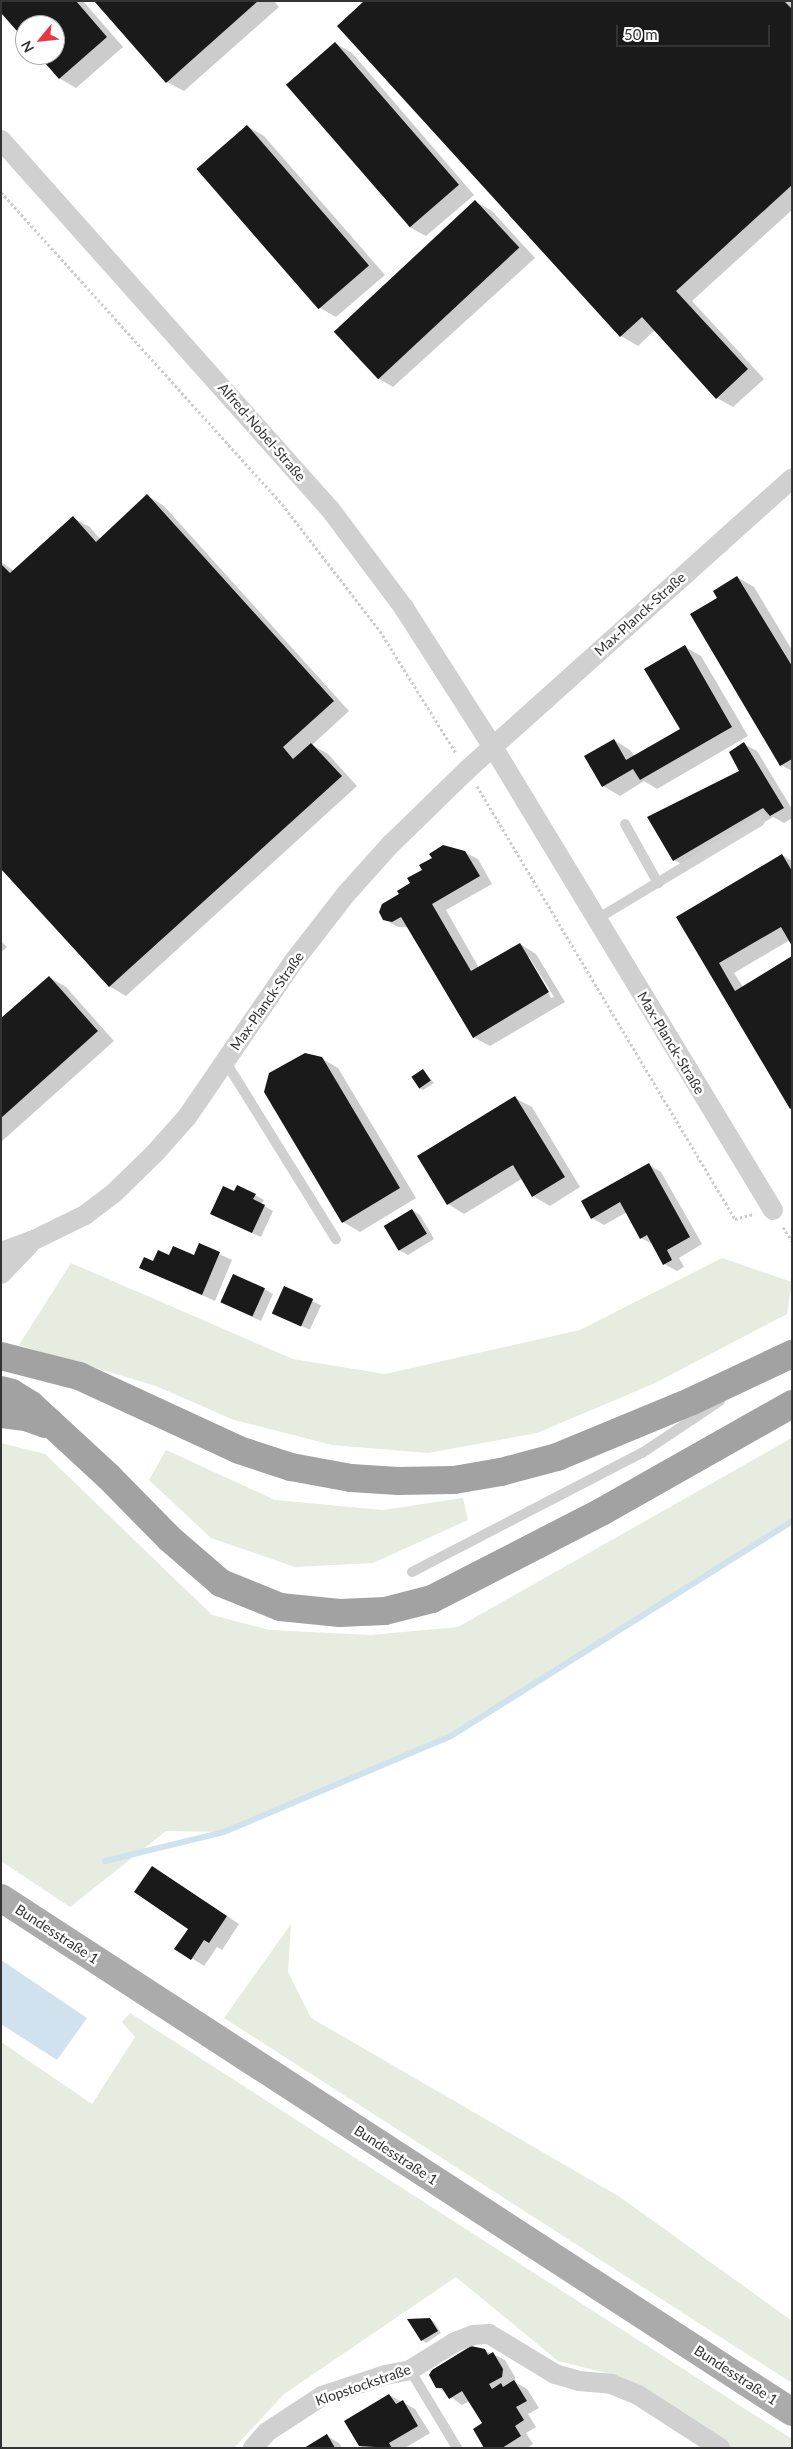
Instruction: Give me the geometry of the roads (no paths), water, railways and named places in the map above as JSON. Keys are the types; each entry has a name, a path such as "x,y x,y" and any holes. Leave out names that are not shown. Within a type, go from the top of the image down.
{"highway":[{"path":"1,1356 79,1376 190,1429 256,1456 291,1467 351,1478 398,1481 454,1480 501,1472 557,1457 683,1405 792,1354"},
{"path":"1,1390 12,1393 31,1406 110,1477 170,1539 221,1582 280,1607 340,1613 385,1611 432,1599 604,1511 792,1404"},
{"path":"1,1414 26,1417 56,1428"}],"main road":[{"name":"Bundesstraße 1","path":"1,1898 792,2412"}],"street":[{"name":"Alfred-Nobel-Straße","path":"1,140 330,510 404,608 493,747"},
{"name":"Max-Planck-Straße","path":"1,1252 32,1241 85,1215 114,1193 155,1153 187,1117 294,961 346,894 390,845 467,770 790,483"},
{"name":"Max-Planck-Straße","path":"493,747 773,1210"},
{"name":"Max-Planck-Straße","path":"1,1274 32,1241"},
{"name":"Klopstockstraße","path":"253,2448 267,2432 322,2396 385,2375 410,2370 455,2342 473,2335 489,2334 556,2374 580,2381 611,2384 638,2395 720,2448"}],"lane":[{"path":"597,919 760,822"},
{"path":"625,824 658,883"},
{"path":"225,1061 336,1239"},
{"path":"412,1572 642,1453 792,1354"},
{"path":"410,2370 457,2448"}],"water":[{"path":"1,1960 87,2018 57,2060 1,2024"}],"waterway":[{"path":"105,1861 224,1832 451,1736 792,1521"}]}
